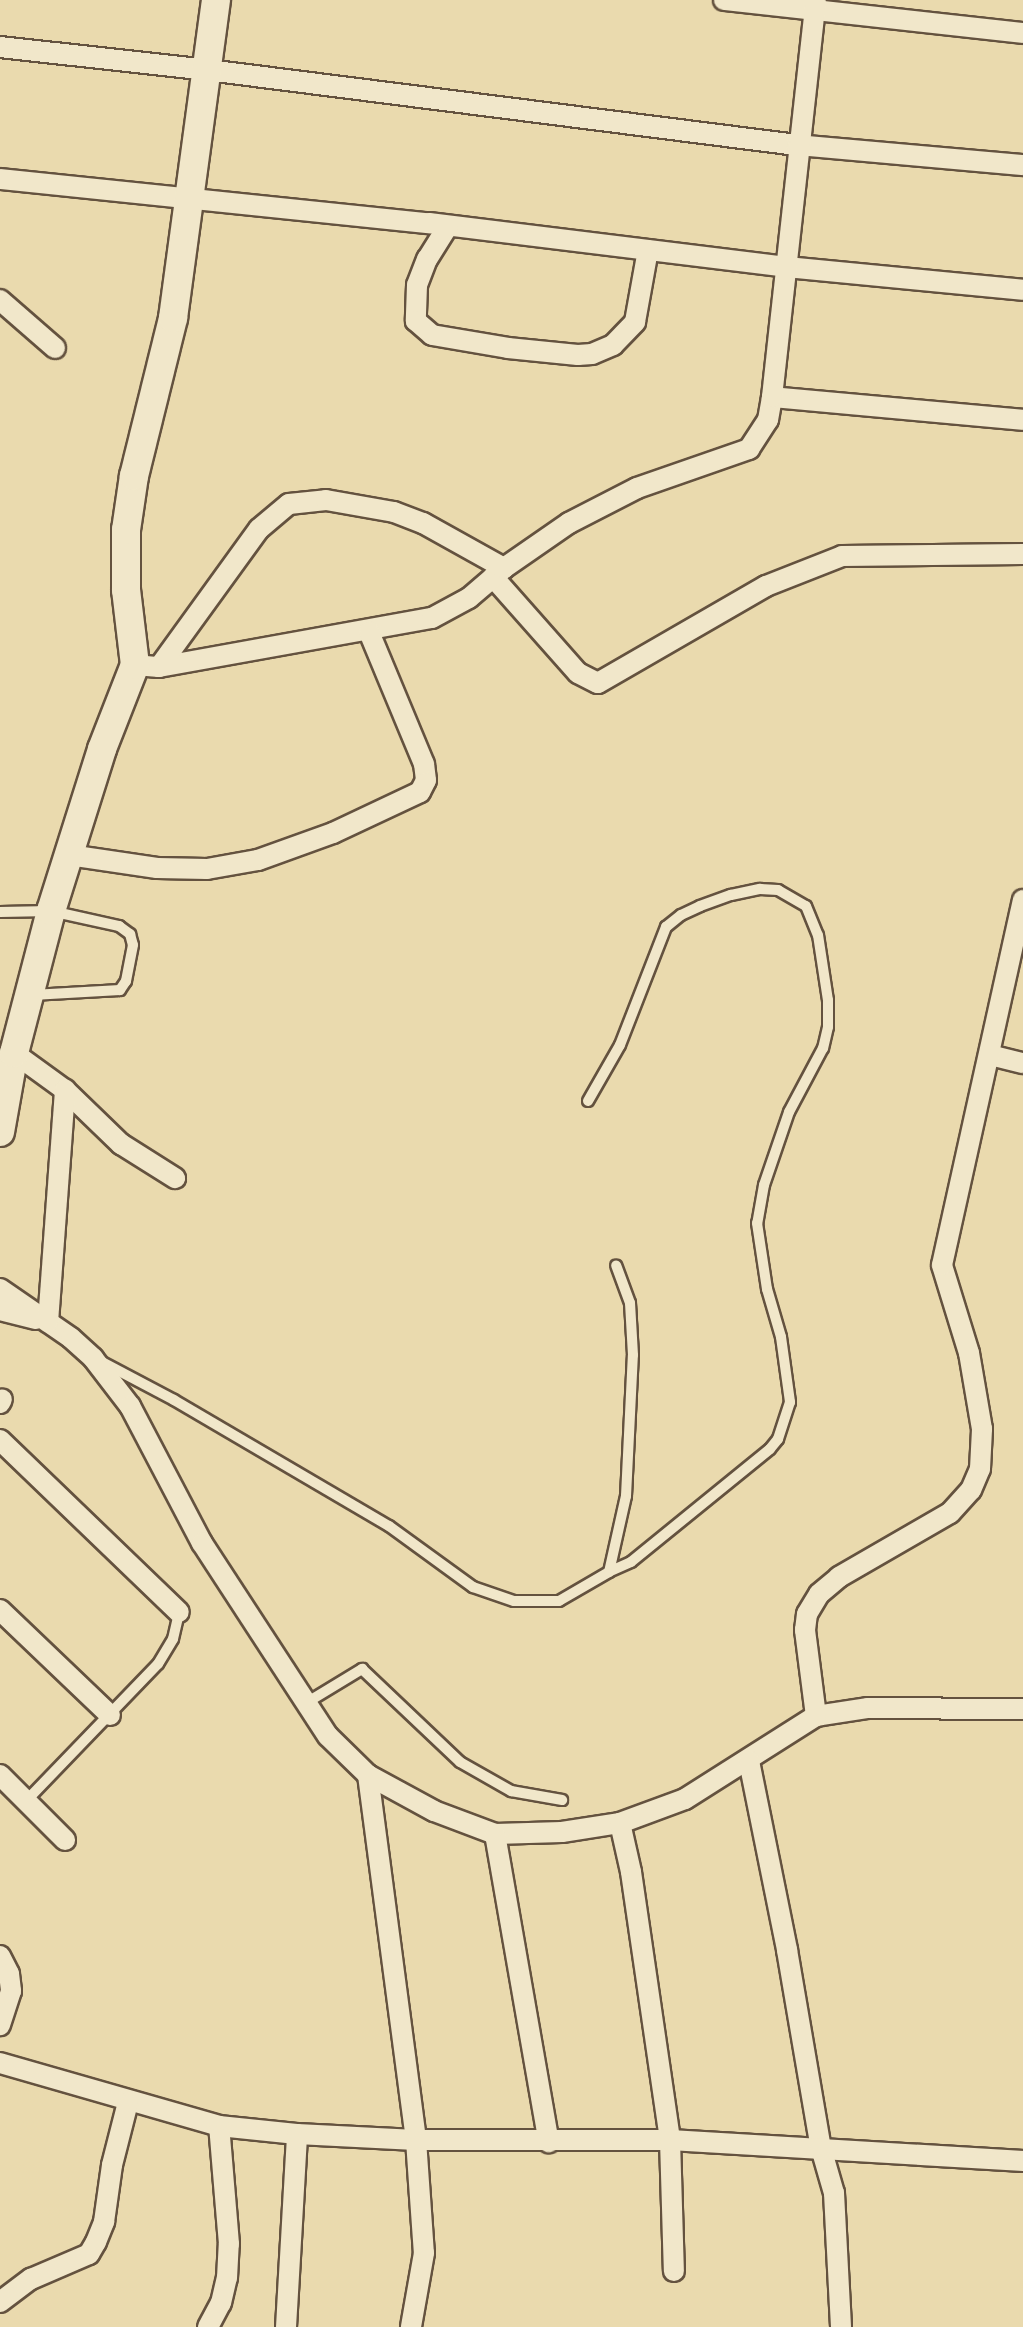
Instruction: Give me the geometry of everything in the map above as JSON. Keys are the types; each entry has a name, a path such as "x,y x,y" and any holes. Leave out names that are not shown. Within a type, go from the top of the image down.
{"street":[{"path":"147,666 126,590 126,530 134,476 173,318 216,0"},
{"path":"724,0 816,5 1023,33"},
{"path":"147,666 369,632 432,618 469,598 498,572 569,523 637,488 749,449 768,420 772,397 797,145 816,5"},
{"path":"0,47 208,70 797,145 1023,165"},
{"path":"0,179 448,226 786,267 1023,290"},
{"path":"448,226 427,259 417,285 416,321 420,328 432,335 508,348 578,355 592,354 613,345 635,322 648,250"},
{"path":"0,300 55,348"},
{"path":"772,397 1023,420"},
{"path":"0,1132 14,1053 51,911 102,749 147,666 259,529 289,504 326,500 394,512 423,523 498,572 578,673 598,683 766,586 842,556 1023,554"},
{"path":"69,855 157,868 207,869 258,860 295,848 413,797 424,786 424,764 369,632"},
{"path":"816,1716 805,1630 807,1614 819,1594 839,1577 950,1513 971,1490 980,1469 982,1429 969,1353 942,1265 1023,900"},
{"path":"14,1053 65,1090 121,1144 175,1178"},
{"path":"990,1055 1023,1063"},
{"path":"48,1322 65,1090"},
{"path":"0,1289 93,1358 130,1406 202,1543 328,1736 368,1775 434,1811 495,1834 562,1832 620,1823 685,1799 816,1716 868,1708 924,1711 1023,1709"},
{"path":"0,1310 48,1322"},
{"path":"0,1440 179,1612"},
{"path":"0,1610 110,1715"},
{"path":"749,1761 782,1921 821,2148 834,2193 841,2327"},
{"path":"0,1775 65,1840"},
{"path":"368,1775 416,2140 424,2253 411,2327"},
{"path":"620,1823 631,1872 670,2140 674,2271"},
{"path":"495,1834 549,2142"},
{"path":"0,1956 9,1974 11,1991 0,2025"},
{"path":"0,2063 219,2126 297,2134 416,2140 670,2140 1023,2161"},
{"path":"0,2302 31,2279 89,2254 104,2222 112,2165 128,2102"},
{"path":"208,2327 221,2303 228,2255 219,2126"},
{"path":"286,2327 297,2134"}],"lane":[{"path":"93,1358 174,1400 389,1526 473,1587 514,1601 559,1601 631,1562 770,1449 778,1439 790,1402 781,1337 767,1289 757,1223 764,1185 789,1112 823,1048 828,1027 828,1000 818,935 806,906 778,890 760,889 700,906 666,927 656,946 620,1045 588,1101"},
{"path":"0,912 51,911 119,926 130,934 133,945 126,981 120,990 29,995"},
{"path":"609,1572 626,1496 633,1355 630,1303 616,1265"},
{"path":"26,1801 158,1664 173,1639 179,1612"},
{"path":"306,1703 362,1669 460,1762 511,1791 562,1800"}]}
